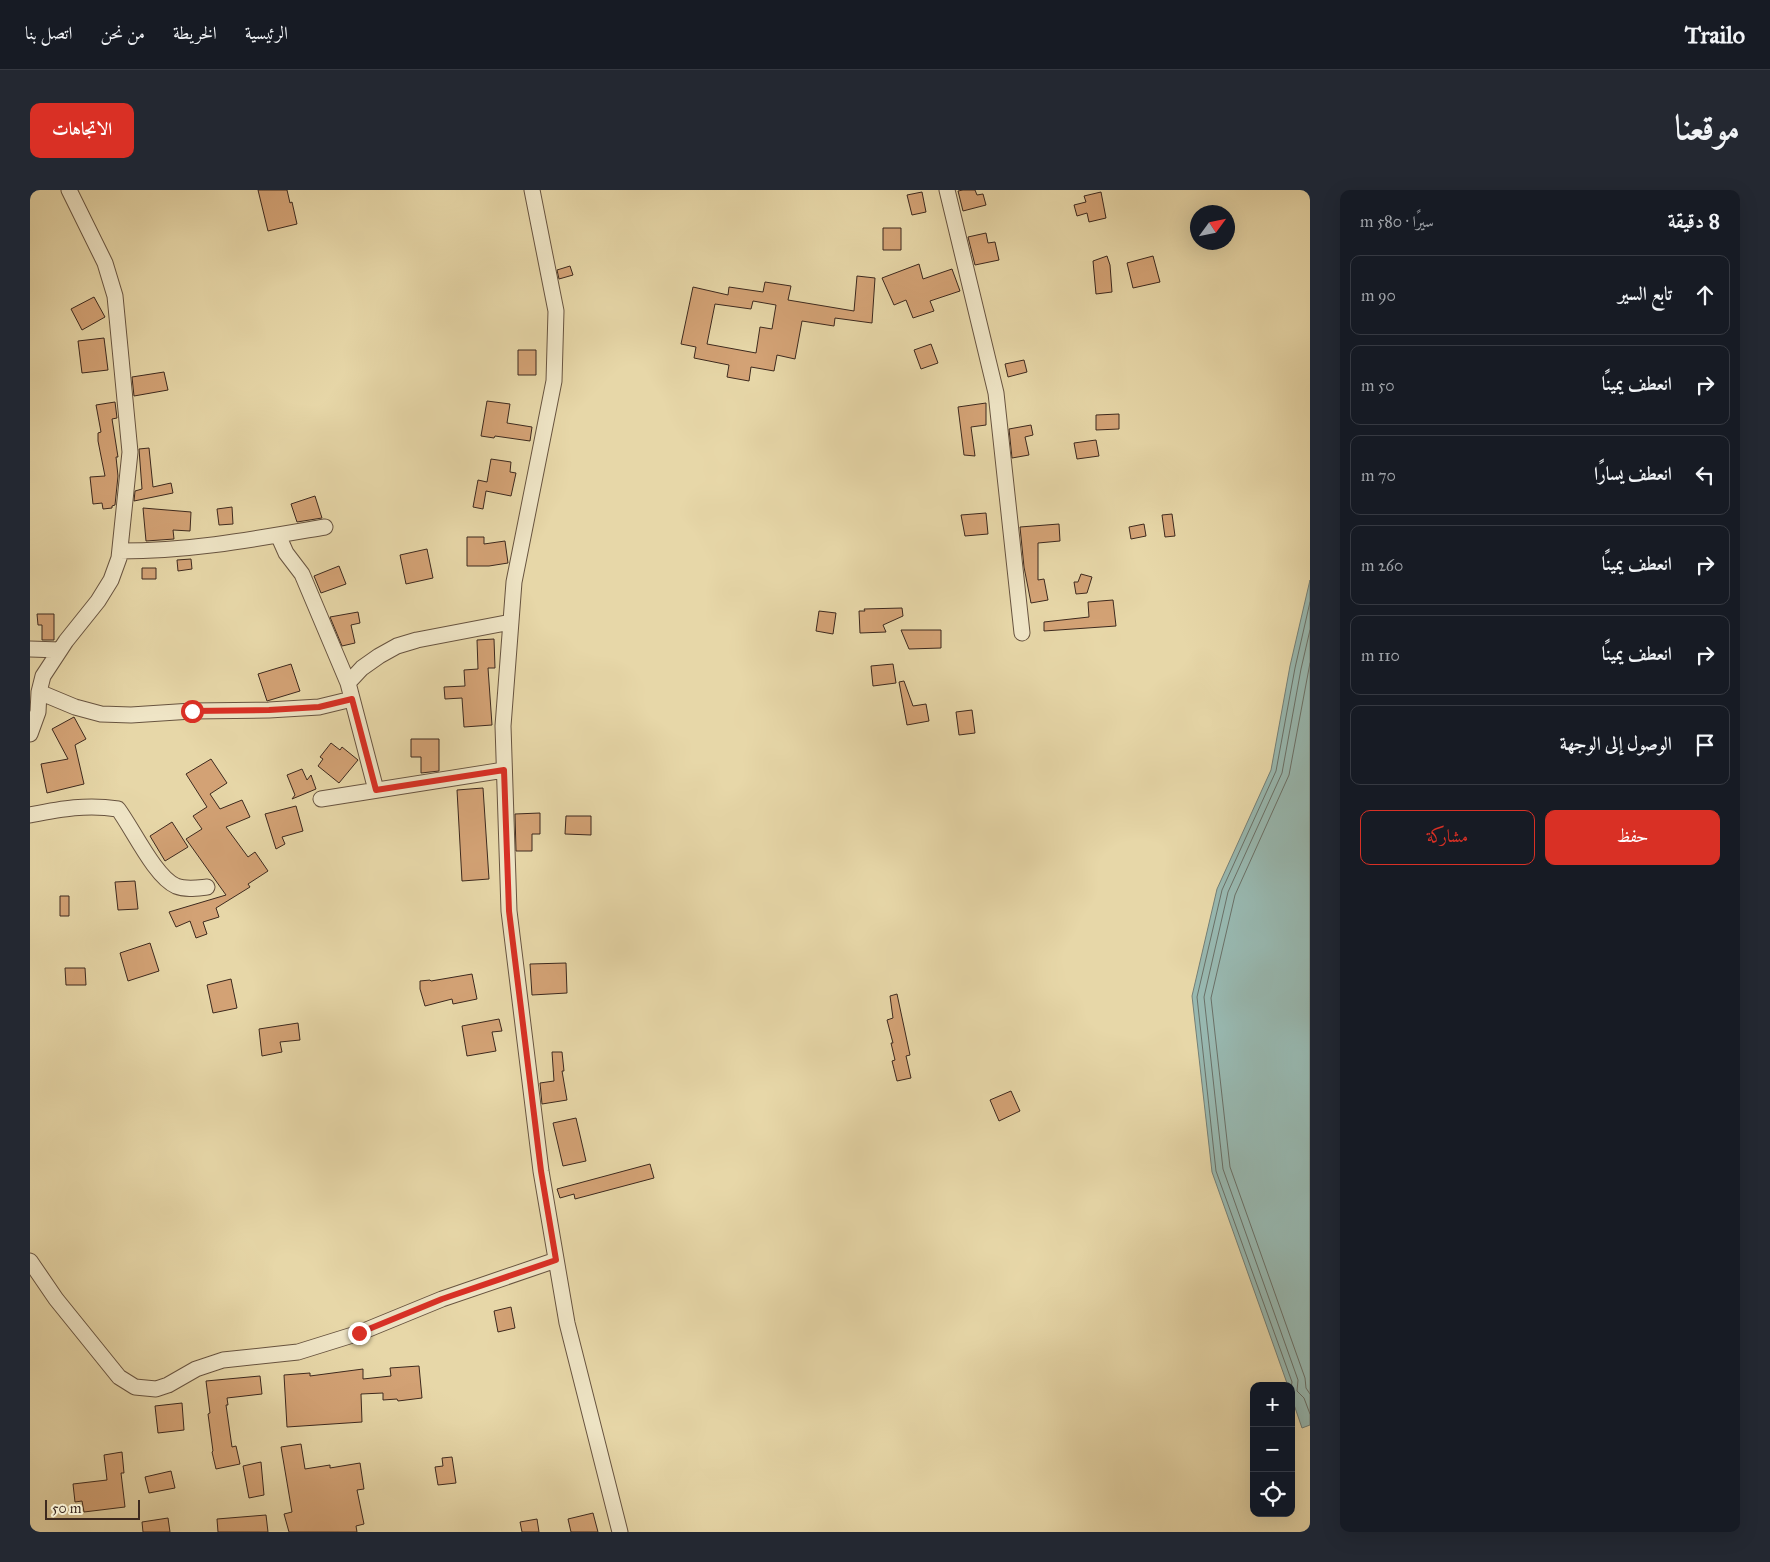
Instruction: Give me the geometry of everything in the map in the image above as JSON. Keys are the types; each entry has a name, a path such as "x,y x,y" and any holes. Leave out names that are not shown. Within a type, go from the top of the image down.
{"street":[{"path":"30,734 38,712 43,676 60,650 98,601 111,580 120,551 130,452 115,296 105,263 69,190"},
{"path":"532,190 556,311 554,381 514,582 503,726 509,911 541,1171 567,1323 620,1532"},
{"path":"947,190 996,393 1022,633"},
{"path":"120,551 187,549 325,527"},
{"path":"278,535 286,553 302,574 348,683 376,790"},
{"path":"348,683 368,664 397,646 417,640 511,622"},
{"path":"30,649 60,650"},
{"path":"40,692 75,707 101,714 131,715 319,707 352,699"},
{"path":"321,799 504,770"},
{"path":"30,816 70,807 99,806 118,809 157,870 164,877 176,885 191,888 207,887"},
{"path":"30,1260 62,1307 118,1377 135,1387 156,1389 168,1385 196,1369 223,1360 298,1352 359,1333 442,1299 556,1260"}],"water":[{"path":"1310,580 1310,1425 1302,1428 1295,1408 1295,1382 1287,1382 1212,1172 1192,996 1217,889 1271,770 1290,666"}],"building":[{"path":"258,190 287,190 297,224 268,231"},
{"path":"975,190 977,195 983,194 986,205 963,211 958,191"},
{"path":"922,192 926,212 912,215 907,195"},
{"path":"1101,192 1106,218 1089,222 1087,213 1077,216 1074,205 1086,202 1084,196"},
{"path":"883,228 901,228 901,250 883,250"},
{"path":"986,233 988,243 995,242 999,260 975,265 968,237"},
{"path":"1107,256 1110,265 1112,292 1096,294 1093,261"},
{"path":"1153,256 1160,282 1133,288 1127,263"},
{"path":"919,264 923,279 952,269 960,291 930,301 934,311 913,318 906,300 894,305 882,278"},
{"path":"570,266 573,275 559,279 557,270"},
{"path":"857,276 875,278 872,323 835,318 834,326 802,321 795,359 777,355 774,371 751,367 749,381 727,377 729,365 694,358 696,347 681,344 693,287 728,295 729,287 763,292 765,282 791,286 788,300 854,311","holes":["753,301 776,305 772,329 760,327 756,353 707,344 715,304 751,309"]},
{"path":"94,297 105,317 82,330 71,309"},
{"path":"104,338 108,370 82,373 78,341"},
{"path":"931,344 938,363 921,369 914,350"},
{"path":"518,350 536,350 536,375 518,375"},
{"path":"1024,360 1027,372 1008,377 1005,364"},
{"path":"164,372 168,390 134,396 132,377"},
{"path":"487,401 510,404 507,423 532,427 530,441 481,436"},
{"path":"115,402 117,418 112,419 118,457 116,457 118,476 115,505 112,508 103,509 102,503 93,504 90,477 105,476 98,441 98,433 101,432 96,405"},
{"path":"986,403 986,425 971,427 975,456 964,455 958,407"},
{"path":"1119,414 1119,429 1096,430 1096,415"},
{"path":"1031,425 1033,435 1025,437 1029,455 1012,458 1009,429"},
{"path":"1096,440 1099,456 1077,459 1074,443"},
{"path":"149,448 153,487 171,483 173,493 134,501 135,491 142,489 139,449"},
{"path":"491,459 511,462 510,472 516,473 511,496 486,491 483,509 473,507 478,480 487,482"},
{"path":"315,496 322,518 297,522 291,504"},
{"path":"232,507 233,524 219,525 217,509"},
{"path":"143,508 191,512 190,531 173,530 174,539 146,541"},
{"path":"986,513 988,534 965,536 961,515"},
{"path":"1172,514 1175,536 1165,537 1162,515"},
{"path":"1059,524 1060,541 1038,543 1038,580 1044,579 1048,600 1031,603 1024,567 1020,527"},
{"path":"1144,524 1146,536 1131,539 1129,527"},
{"path":"467,537 484,537 484,544 505,541 508,563 489,566 467,566"},
{"path":"427,549 433,578 406,584 400,555"},
{"path":"191,559 192,569 178,571 177,560"},
{"path":"339,566 346,584 321,593 314,576"},
{"path":"142,568 156,568 156,579 142,579"},
{"path":"1081,574 1092,577 1087,593 1076,594 1074,582 1078,582"},
{"path":"1113,600 1116,626 1044,631 1044,622 1089,617 1088,602"},
{"path":"902,608 903,616 883,625 886,632 860,633 859,611 865,611 864,609"},
{"path":"819,611 836,613 833,634 816,631"},
{"path":"358,612 360,623 351,625 355,643 342,646 330,617"},
{"path":"37,614 54,614 54,640 42,640 42,625 38,625"},
{"path":"901,630 941,630 941,648 909,649"},
{"path":"494,639 495,668 488,668 492,725 464,727 462,698 445,699 444,687 465,686 464,670 478,669 477,640"},
{"path":"291,664 300,691 267,701 258,674"},
{"path":"893,664 896,683 873,686 871,666"},
{"path":"904,681 913,706 926,704 929,721 907,725 899,682"},
{"path":"972,710 975,733 959,735 956,712"},
{"path":"74,717 86,739 75,745 84,784 47,793 41,764 68,759 52,729"},
{"path":"411,739 439,739 439,771 421,773 421,757 411,757"},
{"path":"331,743 340,750 342,747 358,760 339,783 318,766 323,759 320,757"},
{"path":"211,759 227,783 210,794 220,809 242,800 250,817 226,827 248,857 255,852 268,871 248,884 250,887 216,908 219,917 203,922 207,934 196,938 190,921 176,927 169,912 226,895 186,839 202,829 193,816 207,807 186,774"},
{"path":"302,769 307,780 311,775 316,789 292,799 295,795 287,775"},
{"path":"483,788 489,879 462,881 457,790"},
{"path":"296,806 303,831 282,837 285,844 276,849 265,814"},
{"path":"540,813 540,834 532,834 532,851 516,851 515,814"},
{"path":"566,816 591,816 591,835 565,834"},
{"path":"172,822 188,847 165,861 150,836"},
{"path":"135,881 138,909 118,910 115,882"},
{"path":"60,896 69,896 69,916 60,916"},
{"path":"150,943 159,971 128,981 120,953"},
{"path":"566,963 567,993 532,995 530,964"},
{"path":"65,968 85,968 86,985 66,985"},
{"path":"472,974 477,999 453,1004 452,999 425,1006 420,989 420,981"},
{"path":"231,979 237,1008 213,1013 207,985"},
{"path":"897,994 910,1055 906,1056 911,1078 897,1081 892,1061 895,1060 891,1043 893,1043 887,1020 893,1018 890,996"},
{"path":"499,1019 502,1031 492,1032 496,1051 467,1056 462,1026"},
{"path":"298,1023 300,1040 280,1042 282,1052 262,1056 259,1029"},
{"path":"552,1052 562,1052 564,1071 562,1071 567,1100 542,1104 540,1083 554,1081"},
{"path":"1011,1091 1020,1111 999,1121 990,1100"},
{"path":"576,1118 586,1161 563,1166 553,1123"},
{"path":"650,1164 654,1178 575,1199 574,1194 560,1198 557,1189"},
{"path":"511,1307 515,1328 498,1332 494,1311"},
{"path":"419,1366 422,1398 398,1401 397,1399 383,1400 383,1393 361,1394 362,1422 287,1427 284,1375 310,1373 310,1376 363,1369 363,1379 391,1376 390,1368"},
{"path":"260,1376 262,1394 227,1398 228,1405 226,1405 232,1447 236,1446 240,1464 216,1469 212,1452 206,1381"},
{"path":"182,1403 184,1430 158,1433 155,1406"},
{"path":"301,1444 305,1469 330,1465 330,1468 360,1463 364,1489 357,1490 364,1524 356,1526 357,1532 289,1532 284,1514 292,1512 281,1447"},
{"path":"122,1452 124,1473 121,1473 125,1507 84,1512 82,1501 75,1502 73,1484 107,1480 104,1455"},
{"path":"452,1457 456,1483 438,1485 435,1467 443,1466 442,1458"},
{"path":"261,1462 264,1495 249,1498 243,1466"},
{"path":"171,1471 175,1488 149,1493 145,1477"},
{"path":"593,1513 598,1532 571,1532 568,1519"},
{"path":"266,1515 268,1532 218,1532 217,1519"},
{"path":"168,1518 170,1532 143,1532 142,1522"},
{"path":"537,1519 539,1532 522,1532 520,1522"}],"route":[{"path":"192,711 319,707 352,699 376,790 504,770 509,911 541,1171 556,1260 442,1299 359,1333"}]}
